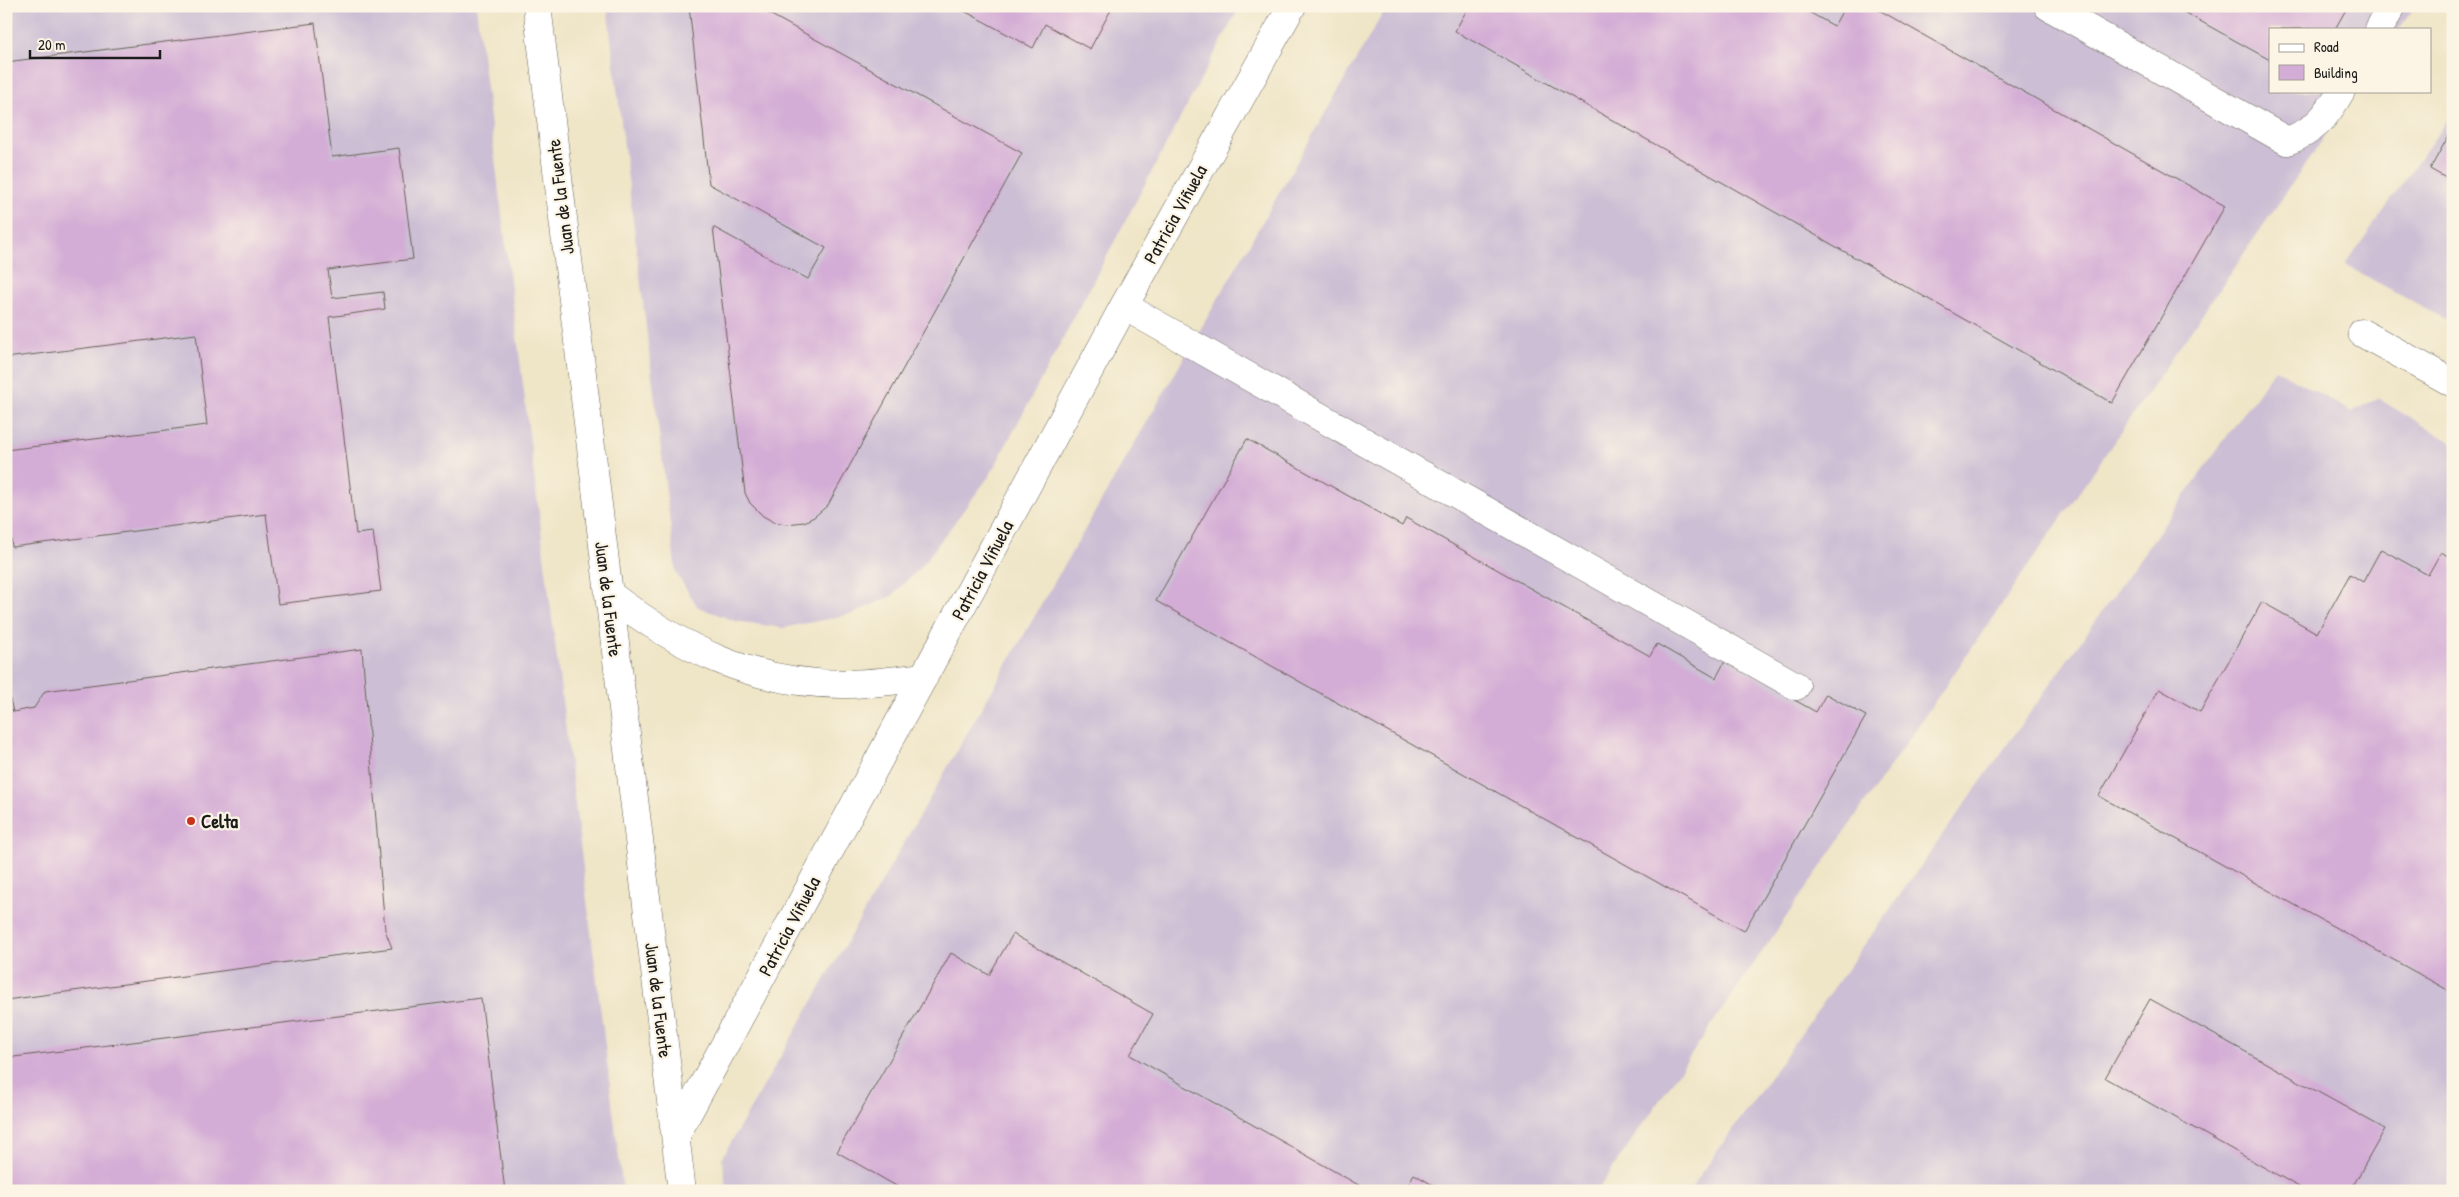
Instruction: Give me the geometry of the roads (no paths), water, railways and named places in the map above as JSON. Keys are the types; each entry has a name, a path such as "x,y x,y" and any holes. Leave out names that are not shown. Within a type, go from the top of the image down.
{"street":[{"name":"Juan de la Fuente","path":"537,6 682,1191"},
{"name":"Patricia Viñuela","path":"676,1135 1124,306 1292,6"},
{"path":"2048,6 2287,142 2307,134 2330,110 2340,92"},
{"path":"2380,28 2392,6"},
{"path":"1124,306 1796,686"},
{"path":"2362,333 2453,383"},
{"path":"609,594 672,638 705,655 765,676 805,682 845,684 924,677"}],"place":[{"name":"Celta","path":"191,821"}]}
